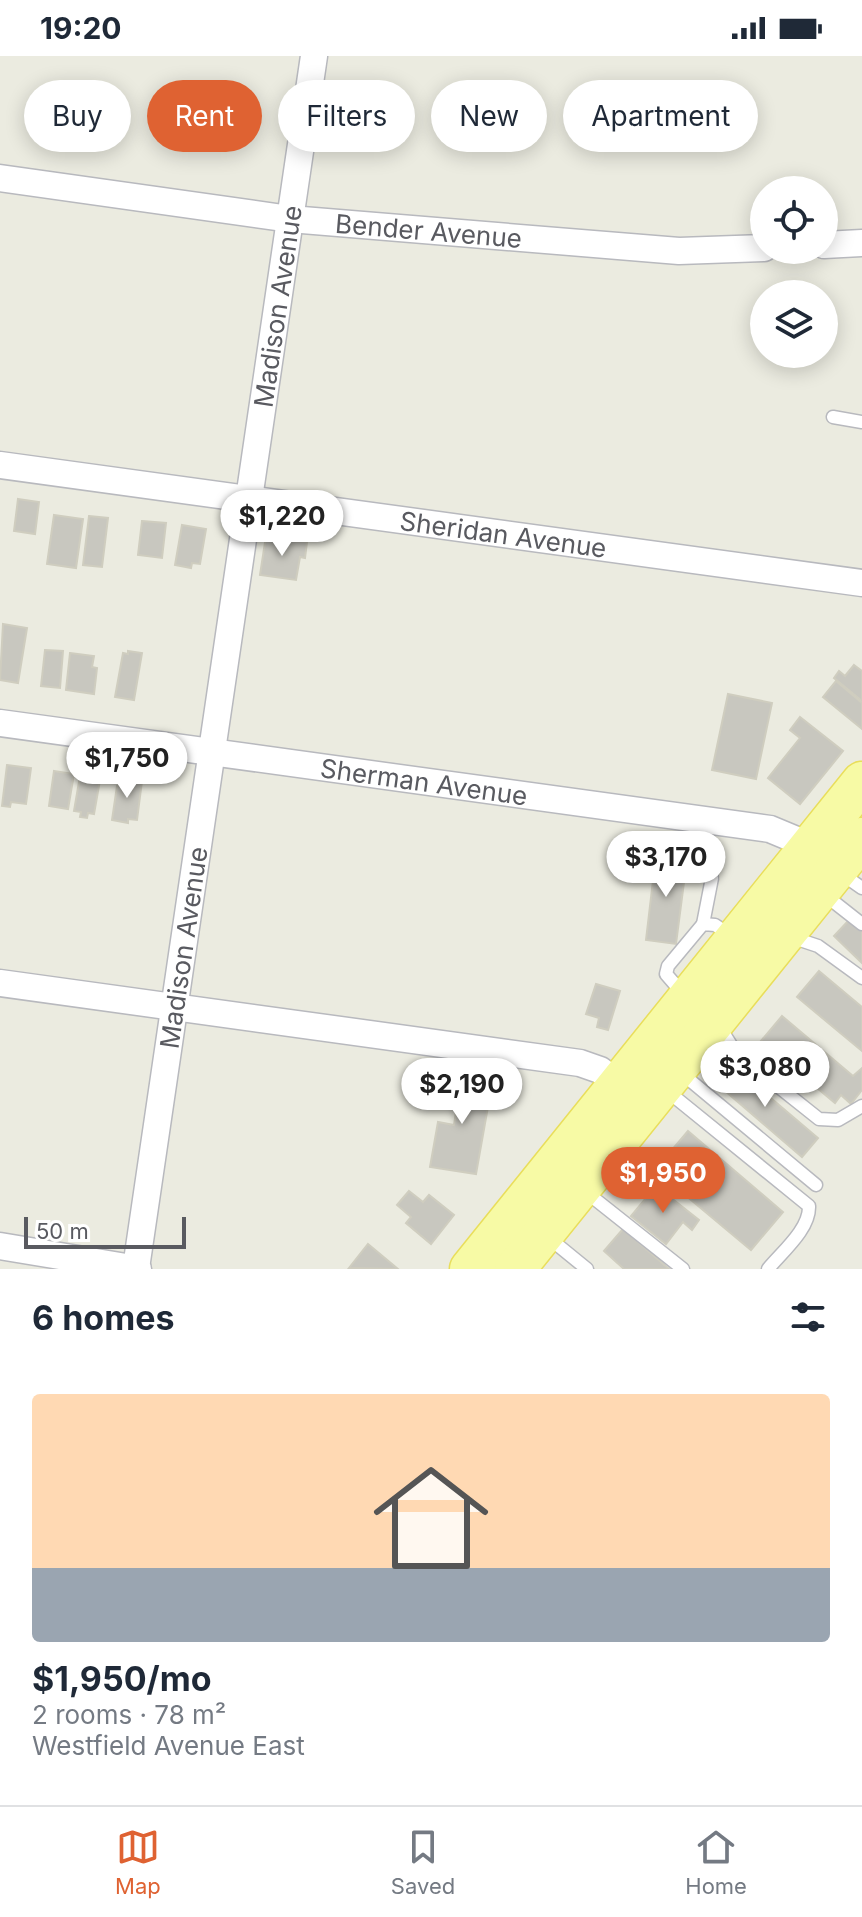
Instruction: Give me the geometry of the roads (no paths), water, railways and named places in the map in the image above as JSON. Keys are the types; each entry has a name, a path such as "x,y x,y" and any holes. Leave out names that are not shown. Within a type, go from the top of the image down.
{"main road":[{"path":"490,1266 651,1086 702,1009 719,931 831,874 862,782"},
{"path":"490,1266 543,1233 580,1188 702,1009 784,934 862,838"}],"street":[{"name":"Madison Avenue","path":"137,1268 314,56"},
{"name":"Bender Avenue","path":"0,178 290,219 679,251 750,248"},
{"path":"838,244 862,243"},
{"name":"Sheridan Avenue","path":"0,465 862,583"},
{"name":"Sherman Avenue","path":"0,723 770,829 794,839 831,874"},
{"path":"0,983 580,1063 651,1086"},
{"path":"0,1246 137,1268"}],"lane":[{"path":"833,417 862,422"},
{"path":"831,874 862,924"},
{"path":"712,878 719,931"},
{"path":"784,934 818,946 862,978"},
{"path":"702,1009 736,1053 819,1119 838,1120 862,1106"},
{"path":"651,1086 816,1185"},
{"path":"651,1086 809,1206 809,1215 801,1231 768,1269"},
{"path":"580,1188 683,1269"},
{"path":"543,1233 587,1269"}]}
